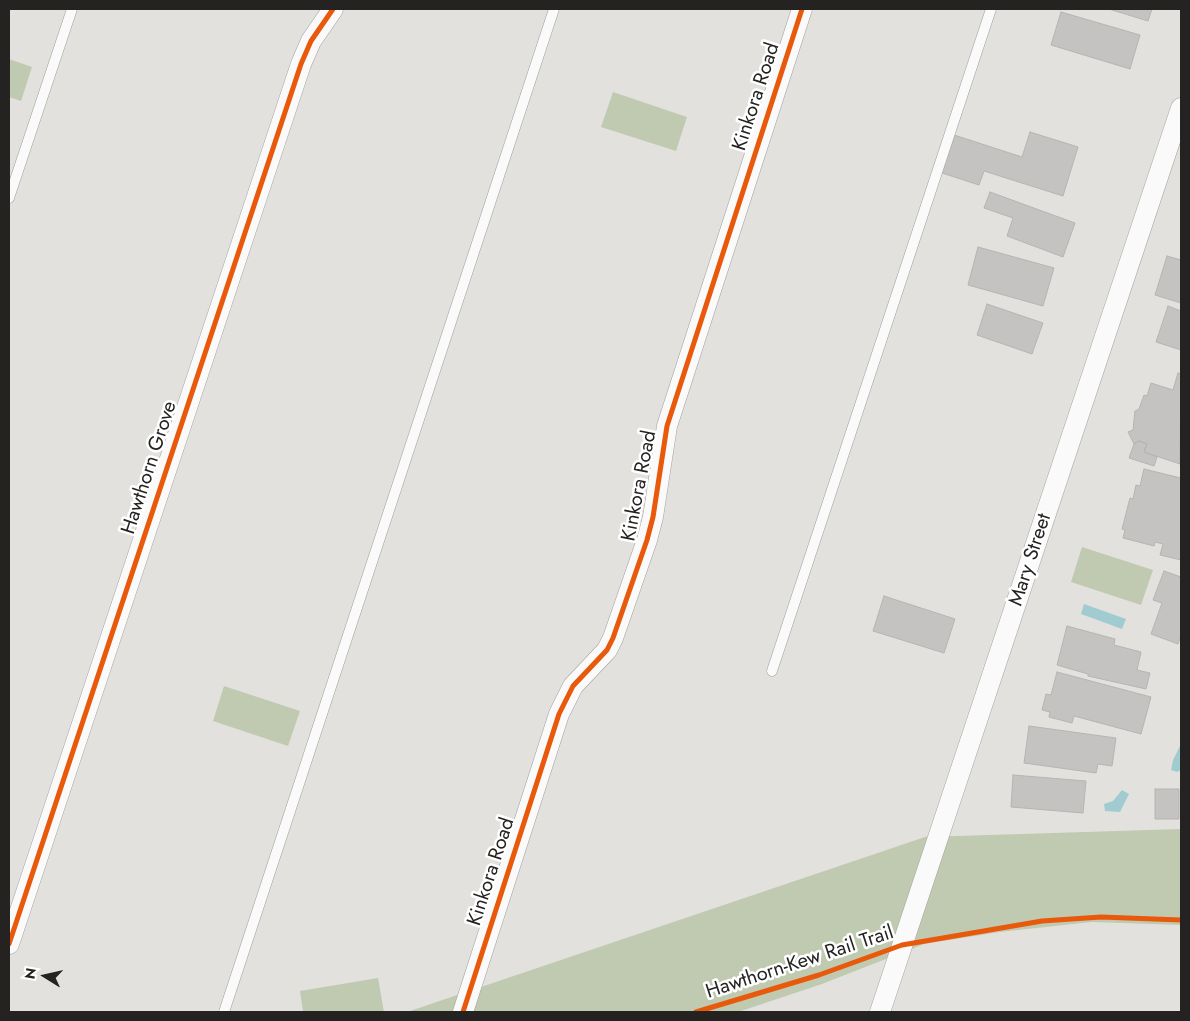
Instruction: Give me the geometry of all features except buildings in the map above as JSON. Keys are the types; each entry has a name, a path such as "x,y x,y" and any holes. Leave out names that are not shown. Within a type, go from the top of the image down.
{"street":[{"name":"Hawthorn Grove","path":"9,944 301,64 311,41 333,9"},
{"name":"Kinkora Road","path":"463,1012 559,714 573,686 610,644 647,540 653,516 667,426 802,9"},
{"name":"Mary Street","path":"880,1012 1181,108"}],"lane":[{"path":"9,198 72,9"},
{"path":"224,1012 554,9"},
{"path":"772,671 991,9"}],"green space":[{"path":"9,59 32,67 21,101 9,97"},
{"path":"613,92 687,117 676,151 601,127"},
{"path":"1082,547 1153,570 1141,605 1071,582"},
{"path":"224,686 300,711 288,746 213,721"},
{"path":"1181,829 1181,925 1091,922 1000,932 924,944 822,984 738,1012 407,1012 925,837"},
{"path":"378,978 384,1012 303,1012 300,991"}],"water":[{"path":"1084,604 1126,619 1122,629 1081,614"},
{"path":"1181,744 1181,770 1177,772 1171,770 1173,760"},
{"path":"1122,790 1129,794 1120,812 1105,811 1104,804 1113,801"}],"cycle path":[{"path":"9,944 301,64 311,41 333,9"},
{"path":"463,1012 559,714 573,686 607,650 613,638 647,540 653,517 667,426 802,9"},
{"name":"Hawthorn-Kew Rail Trail","path":"696,1012 819,975 902,945 1042,921 1101,917 1181,920"}]}
